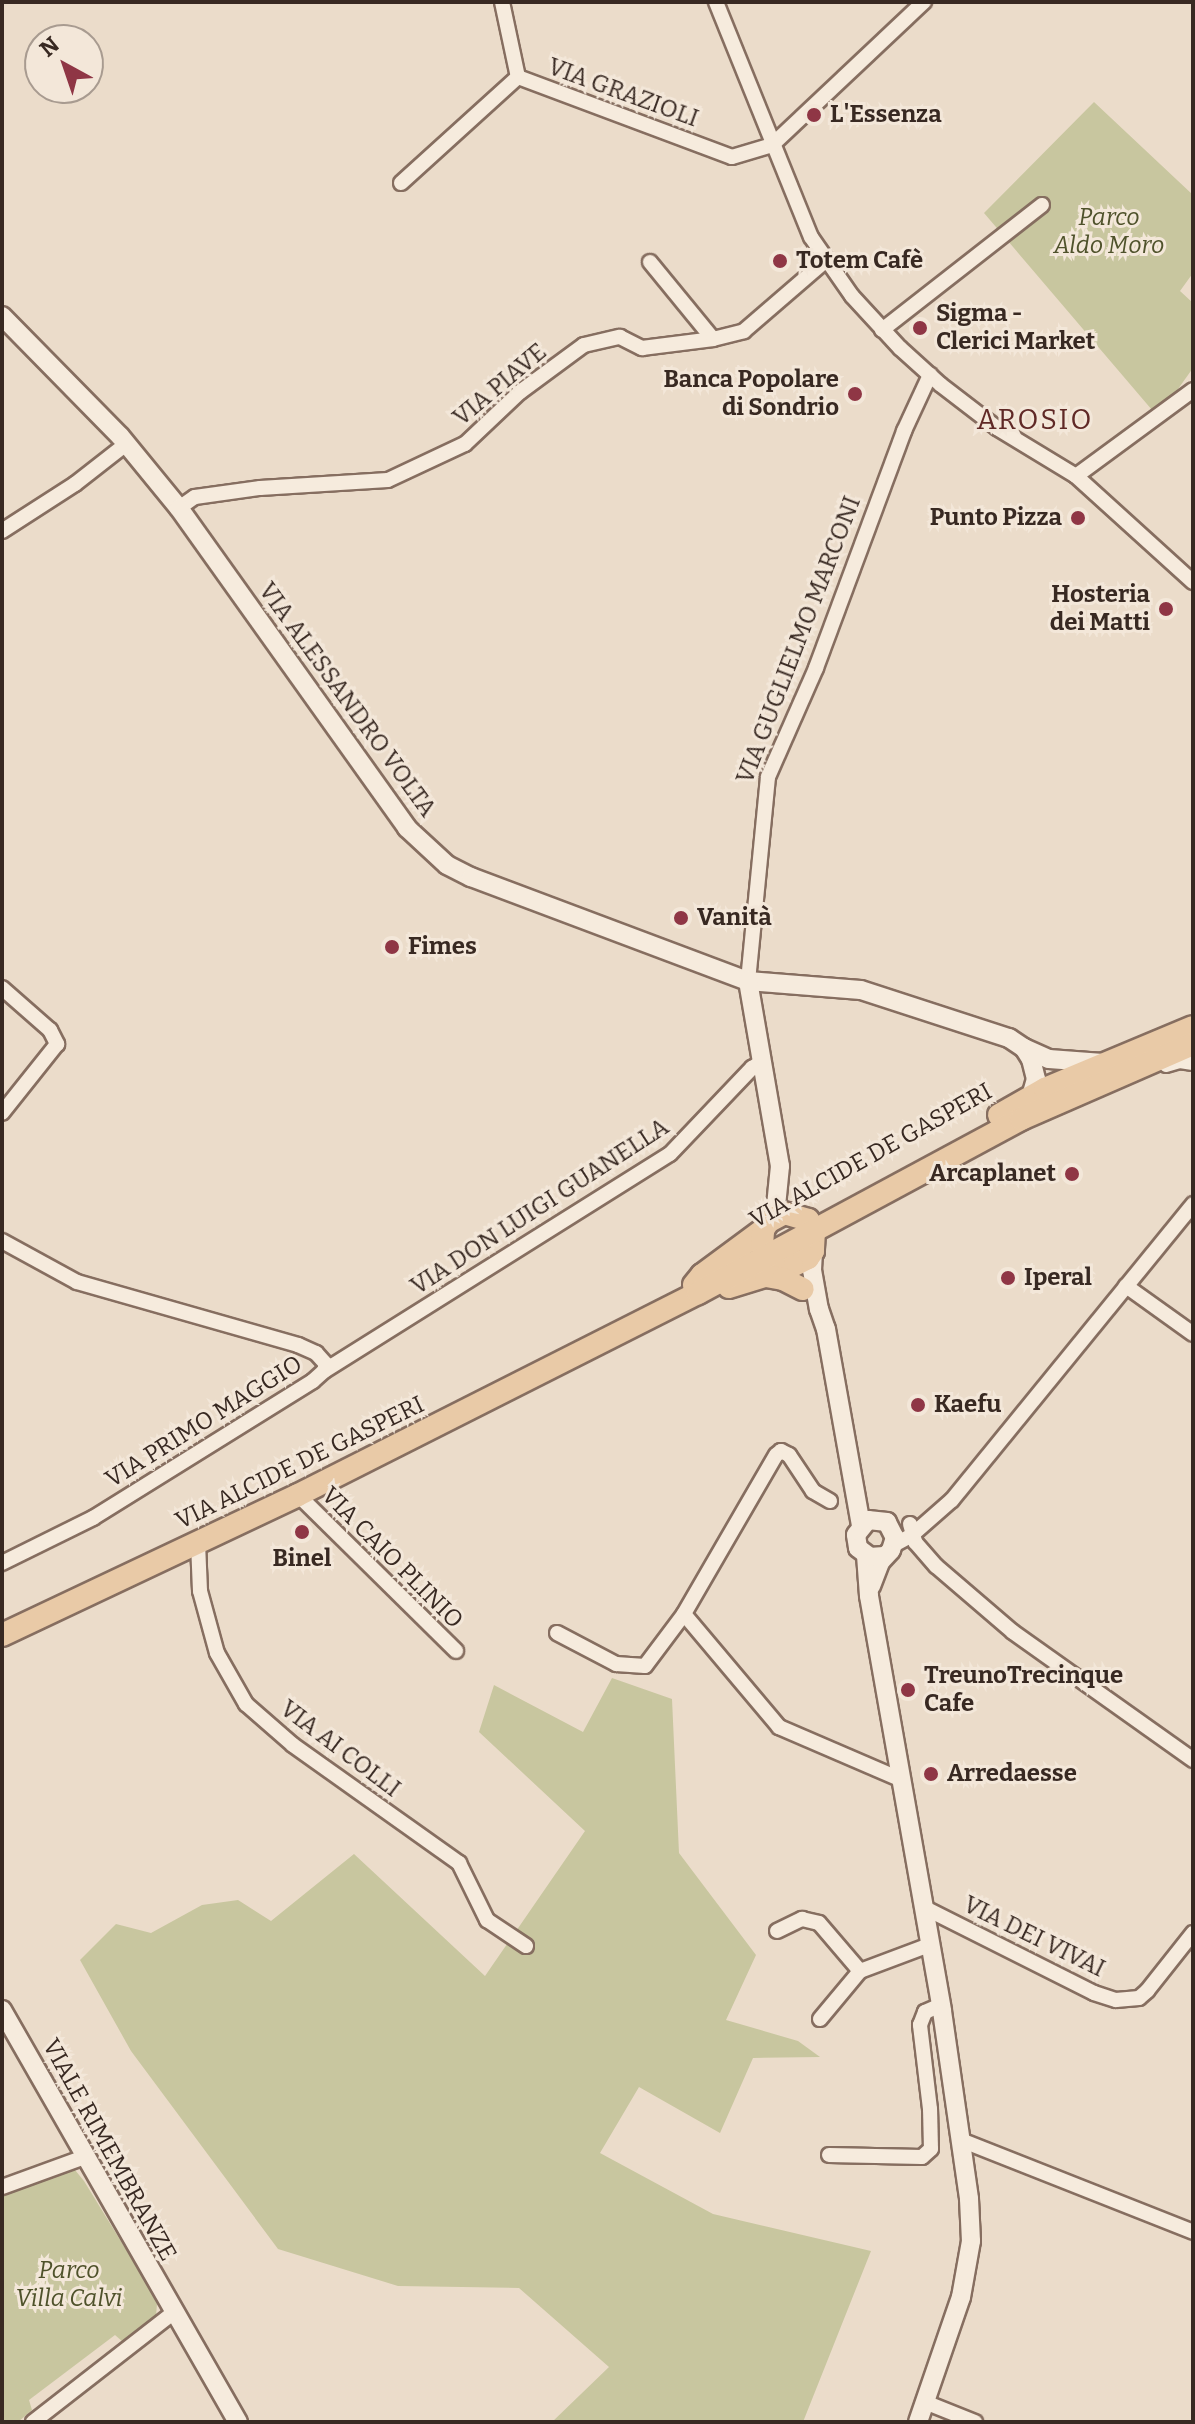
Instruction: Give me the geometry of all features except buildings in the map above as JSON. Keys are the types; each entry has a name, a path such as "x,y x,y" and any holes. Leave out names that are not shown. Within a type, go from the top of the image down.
{"main road":[{"name":"VIA ALCIDE DE GASPERI","path":"812,1234 1031,1097 1193,1027"},
{"name":"VIA ALCIDE DE GASPERI","path":"2,1635 298,1495 696,1289 770,1242 812,1234 1021,1119 1191,1056"},
{"path":"862,1204 870,1195 1020,1111 1031,1097"},
{"path":"770,1242 794,1213 812,1234"},
{"path":"696,1289 712,1294 748,1279 766,1276 783,1279 803,1289"}],"street":[{"path":"502,2 518,77"},
{"path":"716,2 772,145 825,261 882,330 930,375 997,428 1076,476 1193,582"},
{"path":"772,145 924,2"},
{"name":"VIA GRAZIOLI","path":"401,183 518,77 732,157 772,145"},
{"path":"882,330 1042,205"},
{"name":"VIA PIAVE","path":"179,508 195,497 260,488 388,480 465,444 520,392 584,345 620,337 642,348 713,339 744,331 825,261"},
{"path":"650,262 713,339"},
{"name":"VIA ALESSANDRO VOLTA","path":"2,316 126,444 179,508 407,828 427,849 471,877 748,981 861,990 1009,1038 1049,1059 1106,1064"},
{"name":"VIA GUGLIELMO MARCONI","path":"770,1242 780,1166 748,981 768,777 816,668 904,431 930,375"},
{"path":"1076,476 1193,390"},
{"path":"2,531 75,484 126,444"},
{"path":"2,988 50,1030 57,1044 2,1113"},
{"path":"1024,1048 1036,1079 1031,1097"},
{"name":"VIA DON LUIGI GUANELLA","path":"324,1371 670,1154 752,1068 763,1061"},
{"path":"918,2422 961,2297 971,2241 961,2140 941,2005 869,1596 887,1537 931,1517 952,1500 1193,1204"},
{"path":"812,1234 812,1270 855,1488 887,1537 936,1566"},
{"name":"VIA PRIMO MAGGIO","path":"2,1241 77,1282 307,1348 322,1358 324,1371 93,1518 2,1563"},
{"path":"770,1242 819,1309"},
{"path":"1126,1286 1193,1334"},
{"path":"557,1633 616,1664 645,1666 684,1614 776,1455 781,1451 789,1455 813,1491 830,1501"},
{"name":"VIA CAIO PLINIO","path":"298,1495 456,1651"},
{"path":"887,1537 936,1566 1013,1632 1193,1760"},
{"name":"VIA AI COLLI","path":"198,1543 200,1591 217,1653 246,1704 293,1745 459,1863 487,1920 526,1946"},
{"path":"684,1614 779,1727 900,1779"},
{"name":"VIA DEI VIVAI","path":"923,1907 1094,1993 1116,2000 1139,1998 1193,1933"},
{"path":"777,1931 802,1919 819,1923 860,1971"},
{"path":"820,2019 860,1971 929,1945"},
{"path":"829,2155 922,2157 931,2149 929,2097 920,2025 925,2012 941,2005"},
{"name":"VIALE RIMEMBRANZE","path":"2,2010 238,2422"},
{"path":"961,2140 1193,2232"},
{"path":"2,2187 87,2156"},
{"path":"33,2422 173,2313"},
{"path":"925,2402 975,2422"}],"green space":[{"name":"Parco Aldo Moro","path":"1094,102 1193,195 1193,273 1180,291 1193,303 1193,368 1158,417 984,213"},
{"path":"612,1678 672,1699 679,1853 756,1955 726,2020 798,2041 820,2057 753,2058 720,2133 639,2087 600,2153 713,2214 871,2251 803,2422 552,2422 609,2367 519,2288 398,2286 278,2249 131,2051 80,1960 116,1924 151,1933 202,1905 238,1900 271,1921 354,1854 485,1976 585,1831 479,1732 494,1685 583,1732"},
{"name":"Parco Villa Calvi","path":"69,2169 75,2170 84,2181 149,2287 157,2304 156,2316 123,2342 115,2335 29,2400 32,2410 18,2422 2,2422 2,2192"}],"place":[{"name":"L'Essenza","path":"814,115"},
{"name":"Totem Cafè","path":"780,261"},
{"name":"Sigma - Clerici Market","path":"920,328"},
{"name":"Banca Popolare di Sondrio","path":"855,394"},
{"name":"Punto Pizza","path":"1078,518"},
{"name":"Hosteria dei Matti","path":"1166,609"},
{"name":"Vanità","path":"681,918"},
{"name":"Fimes","path":"392,947"},
{"name":"Arcaplanet","path":"1072,1174"},
{"name":"Iperal","path":"1008,1278"},
{"name":"Kaefu","path":"918,1405"},
{"name":"Binel","path":"302,1532"},
{"name":"TreunoTrecinque Cafe","path":"908,1690"},
{"name":"Arredaesse","path":"931,1774"}],"district":[{"name":"AROSIO","path":"1035,420"}]}
